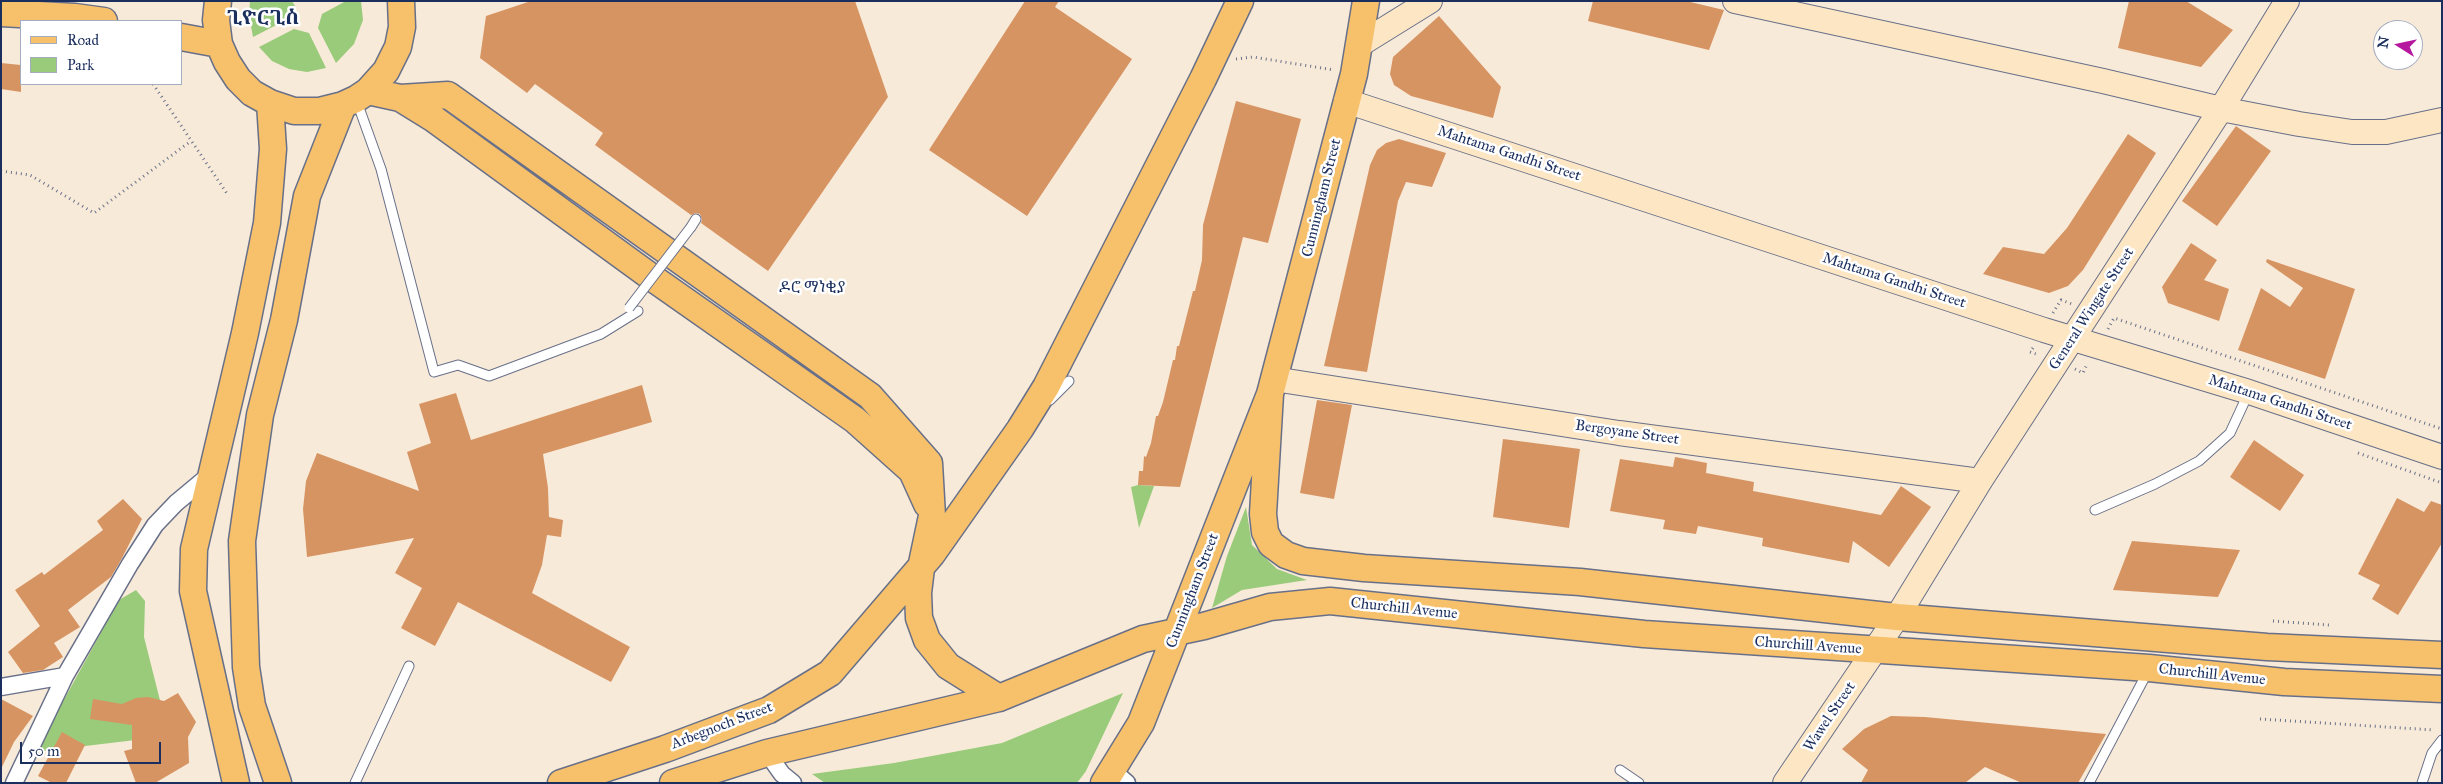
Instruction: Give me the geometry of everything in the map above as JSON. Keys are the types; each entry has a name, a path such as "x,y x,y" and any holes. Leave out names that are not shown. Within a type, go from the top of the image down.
{"main road":[{"path":"218,1 216,20 219,44 227,62 238,79 252,93 270,103 294,111 319,111 356,98 400,98 434,119 662,285 854,420 912,471 932,516 921,568 919,618 927,640 948,666 999,698"},
{"path":"280,779 252,706 246,667 242,541 260,415 284,320 308,196 356,98 386,71 398,47 402,27 400,1"},
{"name":"Arbegnoch Street","path":"578,780 769,710 822,678 830,673 921,568 1020,429 1046,387 1240,1"},
{"name":"Cunningham Street","path":"1114,779 1141,723 1178,631 1272,386 1354,74 1366,1"},
{"path":"1359,45 1430,1"},
{"path":"1735,1 2103,81 2221,109 2352,132 2386,132 2442,120"},
{"name":"General Wingate Street","path":"1897,617 1980,481 2221,109 2288,1"},
{"path":"1,13 97,20"},
{"path":"182,37 219,44"},
{"name":"Mahtama Gandhi Street","path":"1346,101 2072,339 2249,392 2442,458"},
{"path":"233,775 193,591 194,549 245,333 267,223 273,150 270,103"},
{"name":"Cunningham Street","path":"1272,386 1263,514 1265,532 1271,544 1286,555 1303,561 1355,567 1580,582 1897,617"},
{"name":"Bergoyane Street","path":"1272,386 1980,481"},
{"name":"Churchill Avenue","path":"999,698 1143,639 1204,626 1270,607 1330,601 1574,628 2149,668 2284,682 2442,689"},
{"path":"1897,617 2267,647 2442,655"},
{"name":"Wawel Street","path":"1786,783 1897,617"},
{"path":"673,783 767,753 999,698"}],"street":[{"path":"14,783 65,676 155,525 191,489 212,472"},
{"path":"1,687 65,676"},
{"path":"767,753 782,774 793,783"}],"lane":[{"path":"356,98 381,169 434,372 458,366 489,376 601,334 638,311"},
{"path":"629,308 694,223"},
{"path":"1020,429 1069,381"},
{"path":"2095,510 2155,484 2200,461 2230,433 2249,392"},
{"path":"355,783 409,666"},
{"path":"2089,783 2149,668"},
{"path":"2422,783 2432,753 2442,740"},
{"path":"1620,770 1639,783"}],"path":[{"path":"1211,62 1253,57 1354,74"},
{"path":"154,85 228,195"},
{"path":"1,171 30,175 94,213 191,141"},
{"path":"2260,718 2442,731"}],"green space":[{"path":"250,1 292,1 295,6 290,18 253,37 249,15"},
{"path":"346,1 361,1 363,20 354,44 336,63 318,28 322,14"},
{"path":"294,29 309,33 326,68 307,72 289,69 272,61 259,47"},
{"path":"1138,485 1154,486 1139,528 1131,487"},
{"path":"1246,507 1252,545 1277,569 1307,580 1242,590 1212,608 1227,556"},
{"path":"136,590 145,601 144,637 169,736 35,752 119,600"},
{"path":"1123,693 1086,771 1077,783 825,783 812,774 894,763 1002,743"}],"building":[{"path":"531,1 855,1 888,97 768,271 701,223 700,214 691,215 595,145 603,133 535,84 527,93 480,58 486,16"},
{"path":"1025,1 1059,1 1055,7 1132,59 1027,216 929,150"},
{"path":"1593,1 1686,1 1724,10 1709,50 1588,21"},
{"path":"2129,1 2186,1 2233,30 2201,67 2118,48"},
{"path":"1439,16 1501,87 1493,118 1411,96 1394,85 1390,74 1393,57"},
{"path":"1,63 20,65 21,92 1,89"},
{"path":"1236,101 1301,119 1268,243 1243,237 1180,487 1138,485 1139,471 1143,471 1144,456 1146,457 1151,443 1156,416 1158,416 1163,402 1177,346 1179,346 1193,291 1195,291 1202,260 1203,225"},
{"path":"2236,126 2271,151 2217,226 2182,201"},
{"path":"2128,134 2156,153 2083,270 2068,286 2049,293 1983,274 2003,247 2044,254 2067,228"},
{"path":"1399,139 1446,153 1432,187 1406,182 1398,201 1367,372 1324,366 1370,165 1377,150 1386,143"},
{"path":"2191,243 2217,260 2204,280 2229,289 2219,321 2168,303 2162,287"},
{"path":"2267,259 2355,289 2325,379 2238,350 2261,288 2290,307 2303,288 2266,262"},
{"path":"642,385 652,422 543,454 548,488 549,517 563,520 561,537 547,535 542,565 532,593 630,647 611,682 458,602 435,646 401,628 422,588 395,573 414,538 307,557 303,509 306,481 317,453 419,491 407,452 431,443 419,404 456,393 471,440"},
{"path":"1317,400 1352,405 1334,499 1300,493"},
{"path":"1503,439 1580,449 1569,528 1493,517"},
{"path":"2254,440 2304,475 2280,511 2230,477"},
{"path":"1675,457 1707,463 1706,473 1754,482 1753,491 1881,515 1901,486 1931,507 1889,567 1853,541 1849,563 1762,546 1763,538 1698,526 1696,534 1663,529 1665,520 1610,511 1620,459 1673,467"},
{"path":"2397,498 2424,512 2431,501 2442,505 2442,543 2398,615 2372,599 2380,585 2358,574"},
{"path":"123,499 142,519 121,560 111,577 68,610 80,627 54,643 63,657 43,670 23,673 8,652 40,626 15,590 42,572 44,575 103,530 97,521"},
{"path":"2132,541 2240,550 2218,597 2113,590"},
{"path":"178,693 196,722 188,737 189,763 155,783 136,783 124,751 132,749 132,725 90,719 93,699 122,704 136,698 148,697 164,701"},
{"path":"1,699 33,716 14,742 1,769"},
{"path":"1891,716 1925,717 2106,734 2078,783 2022,783 1985,767 1965,783 1861,783 1868,770 1842,749 1864,729"},
{"path":"62,732 85,745 66,783 52,783 38,776"}],"district":[{"name":"ጊዮርጊስ","path":"263,19"},
{"name":"ዶሮ ማነቂያ","path":"812,288"}]}
